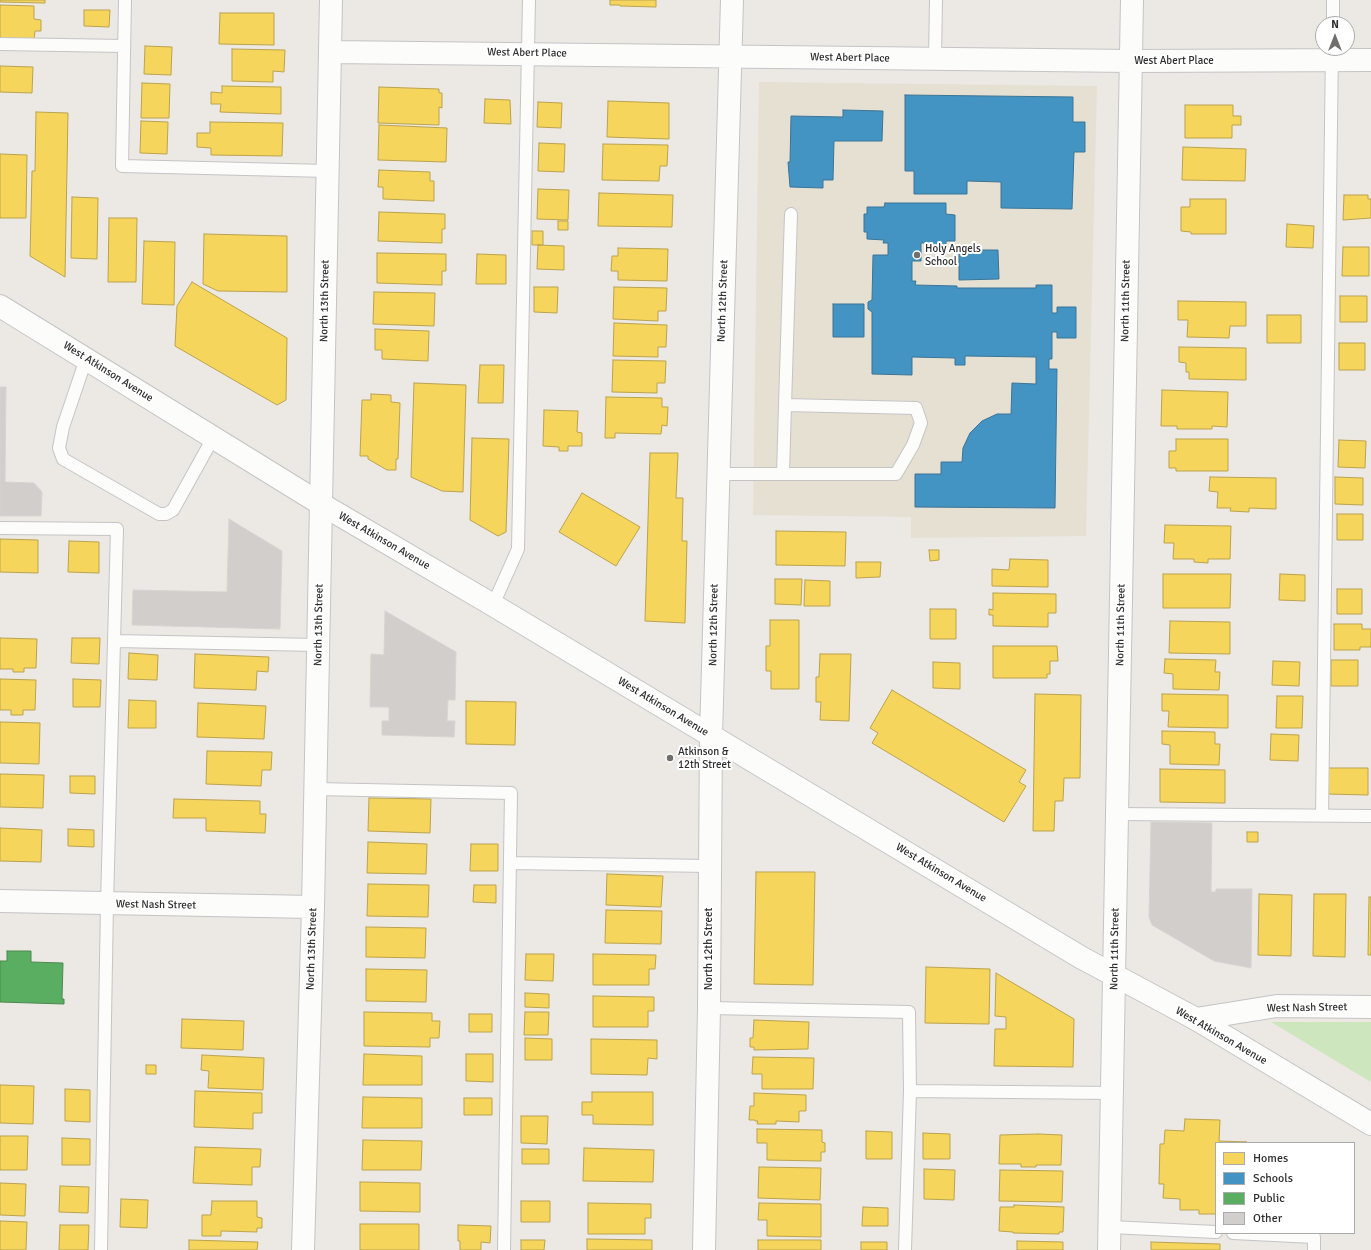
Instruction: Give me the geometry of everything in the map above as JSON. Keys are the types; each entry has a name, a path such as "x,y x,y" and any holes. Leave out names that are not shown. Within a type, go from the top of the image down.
{"street":[{"name":"North 13th Street","path":"303,1250 313,907 331,0"},
{"name":"North 12th Street","path":"704,1250 709,1008 711,736 732,0"},
{"name":"North 11th Street","path":"1109,1250 1132,0"},
{"name":"West Abert Place","path":"330,52 528,53 731,57 1131,61 1315,55"},
{"name":"West Abert Place","path":"1345,56 1371,60"},
{"name":"West Atkinson Avenue","path":"0,306 321,504 1114,976 1196,1020 1371,1124"},
{"name":"West Nash Street","path":"0,901 313,907"},
{"name":"West Nash Street","path":"1196,1020 1277,1006 1371,1007"}],"lane":[{"path":"125,0 122,166 328,171"},
{"path":"493,605 518,549 530,0"},
{"path":"935,59 936,0"},
{"path":"1333,0 1333,16"},
{"path":"0,44 124,46"},
{"path":"1322,816 1332,56"},
{"path":"783,474 790,214"},
{"path":"86,359 63,428 59,448 63,459 159,514 166,514 173,510 214,438"},
{"path":"718,474 896,474 913,445 921,423 916,408 785,405"},
{"path":"0,528 117,529 107,904 101,1250"},
{"path":"115,641 318,645"},
{"path":"315,789 511,793 504,1250"},
{"path":"1117,814 1371,816"},
{"path":"511,863 710,866"},
{"path":"709,1008 909,1012 910,1091 905,1250"},
{"path":"910,1091 1112,1093"},
{"path":"1110,1227 1215,1232"},
{"path":"1253,1234 1314,1237 1314,1250"}],"shaded area":[{"path":"759,82 1097,86 1086,536 911,538 911,517 753,515"}],"green space":[{"path":"1271,1022 1371,1022 1371,1082"}],"building: Homes":[{"path":"0,0 45,0 45,3 0,2"},
{"path":"610,0 656,0 656,7 610,5"},
{"path":"0,5 34,6 34,19 41,20 41,31 35,31 34,40 0,39"},
{"path":"84,10 110,10 109,27 84,26"},
{"path":"220,13 274,13 274,45 219,44"},
{"path":"145,46 172,47 171,75 144,74"},
{"path":"232,49 285,50 284,72 273,71 273,82 232,81"},
{"path":"0,66 33,67 32,93 0,92"},
{"path":"142,83 170,84 169,118 141,118"},
{"path":"222,86 281,87 281,114 220,112 221,104 211,104 211,92 222,93"},
{"path":"379,87 439,89 439,93 442,93 442,108 439,107 439,125 378,123"},
{"path":"485,99 510,100 511,124 484,123"},
{"path":"608,101 669,103 669,139 607,137"},
{"path":"538,102 562,103 561,128 537,127"},
{"path":"1185,105 1233,105 1233,116 1241,116 1241,125 1232,125 1232,138 1185,138"},
{"path":"36,112 68,113 65,277 30,256 32,171 35,171"},
{"path":"141,121 168,122 167,154 140,153"},
{"path":"210,122 283,123 282,156 211,155 211,148 197,147 197,133 210,133"},
{"path":"379,125 447,128 446,162 378,160"},
{"path":"539,143 565,144 564,172 538,171"},
{"path":"603,144 668,145 667,166 660,166 659,181 602,180"},
{"path":"1183,147 1246,149 1245,181 1182,180"},
{"path":"0,154 27,155 26,218 0,218"},
{"path":"379,170 430,172 430,181 434,181 434,201 383,199 383,187 378,187"},
{"path":"538,189 569,190 568,220 537,219"},
{"path":"599,193 673,195 672,227 598,226"},
{"path":"1344,195 1368,195 1368,199 1371,199 1371,218 1343,220"},
{"path":"72,197 98,198 97,259 71,258"},
{"path":"1190,199 1226,199 1226,234 1191,234 1191,232 1181,231 1181,207 1190,207"},
{"path":"379,212 445,214 445,229 442,229 442,243 378,241"},
{"path":"109,218 137,218 136,282 108,282"},
{"path":"558,221 568,221 568,230 558,230"},
{"path":"1287,224 1314,226 1313,248 1286,247"},
{"path":"532,231 543,231 543,245 532,245"},
{"path":"204,234 287,236 287,292 218,291 203,284"},
{"path":"144,241 175,242 174,305 142,304"},
{"path":"538,245 564,246 564,270 537,269"},
{"path":"1343,247 1369,247 1369,276 1342,276"},
{"path":"618,248 668,249 667,281 618,280 618,271 611,271 612,256 618,256"},
{"path":"377,253 446,254 446,271 442,271 442,285 377,283"},
{"path":"477,254 506,255 506,284 476,284"},
{"path":"192,282 287,338 286,400 277,405 175,346 177,306"},
{"path":"534,287 558,287 557,313 534,312"},
{"path":"614,287 667,288 666,311 658,311 658,321 613,319"},
{"path":"374,292 435,293 434,326 373,324"},
{"path":"1340,296 1367,296 1367,322 1340,322"},
{"path":"1178,301 1246,302 1246,326 1230,326 1229,338 1187,337 1188,320 1178,320"},
{"path":"1267,315 1301,315 1301,343 1267,343"},
{"path":"614,323 667,325 666,347 658,347 658,357 613,356"},
{"path":"375,329 429,331 428,361 382,359 382,350 375,350"},
{"path":"1339,343 1365,343 1365,370 1339,370"},
{"path":"1179,347 1246,348 1246,380 1189,379 1189,372 1186,372 1186,363 1179,362"},
{"path":"613,360 666,361 665,383 657,383 657,393 612,392"},
{"path":"480,365 504,365 503,403 478,403"},
{"path":"414,383 466,385 463,492 442,491 411,477"},
{"path":"1162,390 1228,392 1227,427 1212,426 1212,429 1177,429 1177,426 1161,426"},
{"path":"371,394 391,395 391,402 400,403 398,459 396,459 396,470 387,470 368,459 368,456 360,456 362,400 371,400"},
{"path":"606,397 662,398 662,407 668,407 667,426 662,425 661,434 615,433 615,438 605,438"},
{"path":"544,410 578,411 577,432 582,433 582,446 568,446 568,451 559,451 559,447 543,446"},
{"path":"472,438 509,439 506,532 498,536 470,520"},
{"path":"1176,439 1228,439 1228,471 1176,471 1176,468 1169,468 1169,451 1176,451"},
{"path":"1339,440 1366,441 1365,468 1338,467"},
{"path":"650,453 678,453 676,498 683,498 682,541 687,541 685,623 645,621"},
{"path":"1210,477 1276,478 1276,509 1249,508 1249,512 1230,511 1231,508 1217,508 1218,492 1209,491"},
{"path":"1335,477 1363,478 1363,505 1335,504"},
{"path":"582,493 640,527 616,566 559,532"},
{"path":"1337,514 1363,514 1363,540 1337,540"},
{"path":"1165,525 1231,526 1230,559 1208,559 1208,563 1194,562 1194,559 1173,559 1174,543 1164,543"},
{"path":"776,531 846,532 845,566 776,565"},
{"path":"0,539 38,540 38,573 0,572"},
{"path":"69,541 99,542 99,573 68,572"},
{"path":"929,550 939,550 939,560 930,561"},
{"path":"1010,559 1048,560 1048,587 992,586 992,569 1009,570"},
{"path":"856,562 881,562 880,577 856,578"},
{"path":"1163,574 1231,574 1230,608 1163,608"},
{"path":"1280,574 1305,575 1305,601 1279,600"},
{"path":"775,579 802,579 801,605 775,604"},
{"path":"805,580 830,581 830,606 804,606"},
{"path":"1337,589 1362,589 1362,614 1337,614"},
{"path":"993,593 1056,594 1056,613 1048,613 1048,627 993,626 993,615 989,615 989,609 993,610"},
{"path":"930,609 956,609 956,639 930,639"},
{"path":"770,620 799,620 799,689 771,689 771,671 766,671 766,646 770,646"},
{"path":"1170,621 1230,622 1230,654 1169,653"},
{"path":"1334,624 1362,624 1362,629 1371,629 1371,647 1360,647 1360,650 1334,650"},
{"path":"0,638 37,639 36,668 24,668 24,672 13,672 13,669 0,669"},
{"path":"72,638 100,638 99,664 71,663"},
{"path":"993,646 1057,646 1058,661 1050,661 1050,674 1047,674 1047,678 993,678"},
{"path":"129,653 158,655 157,680 128,679"},
{"path":"195,654 269,657 268,672 257,671 256,690 194,688"},
{"path":"820,654 851,654 849,721 820,720 821,702 816,702 816,677 819,677"},
{"path":"1165,659 1216,660 1215,672 1220,672 1219,690 1173,689 1173,674 1164,673"},
{"path":"1331,660 1358,660 1358,686 1331,686"},
{"path":"1273,661 1300,662 1299,686 1272,685"},
{"path":"933,662 960,663 960,689 933,688"},
{"path":"0,679 36,680 35,710 23,710 23,715 11,715 11,710 0,710"},
{"path":"73,679 101,680 100,707 73,707"},
{"path":"892,690 1026,770 1019,782 1026,786 1004,822 872,743 878,733 870,728"},
{"path":"1035,694 1081,695 1080,778 1064,778 1063,801 1055,801 1054,831 1033,831"},
{"path":"1162,694 1228,695 1228,728 1168,727 1169,711 1162,711"},
{"path":"1277,696 1303,696 1302,728 1276,728"},
{"path":"129,700 156,701 156,728 128,728"},
{"path":"466,701 516,702 515,745 466,744"},
{"path":"198,703 266,706 264,739 197,737"},
{"path":"0,722 40,723 39,764 0,763"},
{"path":"1162,731 1215,732 1215,744 1220,744 1219,765 1170,764 1170,745 1162,744"},
{"path":"1271,734 1299,735 1298,761 1270,760"},
{"path":"207,751 272,752 271,770 262,770 261,786 206,784"},
{"path":"1328,768 1368,768 1368,795 1327,794"},
{"path":"1160,769 1225,770 1225,803 1160,802"},
{"path":"0,774 44,775 43,808 0,807"},
{"path":"70,776 95,776 95,794 70,793"},
{"path":"369,798 431,799 430,833 368,831"},
{"path":"174,799 260,801 260,814 266,814 265,833 206,831 206,818 173,818"},
{"path":"0,828 42,830 41,862 0,861"},
{"path":"68,829 94,830 94,847 68,846"},
{"path":"1247,832 1258,832 1258,842 1247,842"},
{"path":"368,842 427,844 426,874 367,873"},
{"path":"471,844 498,844 498,871 470,871"},
{"path":"756,872 815,872 813,985 754,984"},
{"path":"607,874 663,876 661,907 606,905"},
{"path":"368,884 429,885 428,917 367,916"},
{"path":"474,885 496,885 496,903 473,902"},
{"path":"1259,894 1292,895 1291,956 1258,955"},
{"path":"1314,894 1346,894 1345,957 1313,956"},
{"path":"1369,897 1371,897 1371,955 1368,955"},
{"path":"606,910 662,911 661,944 605,943"},
{"path":"366,927 426,928 425,958 366,957"},
{"path":"526,954 554,954 553,981 525,980"},
{"path":"593,954 656,955 655,969 649,969 649,985 593,985"},
{"path":"926,967 990,969 989,1024 925,1023"},
{"path":"366,969 427,970 426,1002 366,1001"},
{"path":"996,973 1074,1019 1073,1067 994,1066 995,1029 1006,1029 1006,1017 995,1016"},
{"path":"525,993 549,994 549,1008 525,1007"},
{"path":"593,996 654,997 654,1011 648,1011 648,1027 593,1027"},
{"path":"364,1012 432,1013 432,1021 440,1021 439,1038 430,1038 430,1047 364,1046"},
{"path":"525,1012 549,1012 548,1035 524,1035"},
{"path":"469,1014 492,1014 492,1032 469,1032"},
{"path":"182,1019 244,1021 243,1050 181,1048"},
{"path":"754,1020 809,1022 808,1049 754,1050 754,1047 750,1047 750,1038 753,1038"},
{"path":"525,1038 552,1039 552,1060 525,1060"},
{"path":"591,1039 657,1040 657,1059 648,1058 647,1075 591,1074"},
{"path":"364,1054 422,1056 422,1085 363,1085"},
{"path":"466,1054 493,1054 493,1082 466,1081"},
{"path":"202,1055 264,1058 263,1090 208,1088 209,1071 201,1070"},
{"path":"753,1057 814,1058 813,1089 762,1089 762,1074 752,1074"},
{"path":"146,1065 156,1065 156,1074 146,1074"},
{"path":"0,1085 34,1086 33,1124 0,1123"},
{"path":"65,1089 90,1090 90,1122 65,1121"},
{"path":"195,1091 262,1093 262,1113 253,1113 253,1129 194,1127"},
{"path":"592,1092 653,1092 653,1125 593,1124 593,1115 582,1115 582,1102 592,1102"},
{"path":"754,1093 806,1095 806,1111 799,1111 799,1122 776,1121 776,1124 757,1124 758,1121 749,1120 750,1106 754,1106"},
{"path":"363,1097 422,1098 422,1128 362,1128"},
{"path":"464,1098 492,1098 492,1115 464,1115"},
{"path":"521,1116 548,1116 547,1144 521,1143"},
{"path":"1185,1119 1220,1120 1219,1141 1247,1142 1215,1142 1215,1214 1199,1214 1199,1210 1180,1210 1180,1199 1163,1198 1164,1184 1159,1184 1160,1144 1164,1144 1165,1130 1184,1131"},
{"path":"757,1129 822,1130 822,1142 825,1143 825,1152 821,1152 821,1161 767,1160 767,1143 757,1143"},
{"path":"866,1131 892,1132 892,1159 866,1159"},
{"path":"923,1133 950,1134 950,1159 923,1159"},
{"path":"1000,1135 1062,1135 1061,1165 1036,1165 1036,1167 1021,1167 1021,1164 999,1164"},
{"path":"0,1136 28,1136 27,1170 0,1170"},
{"path":"62,1138 90,1139 90,1165 62,1165"},
{"path":"363,1140 422,1141 421,1170 362,1170"},
{"path":"195,1147 261,1149 260,1167 252,1167 252,1185 193,1183"},
{"path":"584,1148 654,1150 653,1182 583,1181"},
{"path":"522,1149 549,1149 549,1164 522,1164"},
{"path":"759,1167 821,1168 820,1200 758,1198"},
{"path":"924,1169 955,1170 954,1200 924,1199"},
{"path":"1000,1170 1063,1171 1062,1202 999,1201"},
{"path":"360,1182 420,1183 420,1212 360,1211"},
{"path":"0,1183 26,1184 25,1216 0,1215"},
{"path":"60,1186 89,1187 88,1213 59,1212"},
{"path":"121,1199 148,1200 147,1228 120,1227"},
{"path":"212,1201 257,1201 257,1217 262,1218 262,1228 257,1228 257,1232 221,1231 221,1236 202,1236 202,1215 211,1215"},
{"path":"521,1201 550,1201 550,1222 521,1222"},
{"path":"588,1203 651,1204 651,1218 645,1218 645,1234 588,1234"},
{"path":"759,1203 821,1204 821,1237 767,1236 767,1220 758,1220"},
{"path":"1014,1205 1064,1207 1063,1232 1059,1232 1059,1234 1013,1233 999,1231 1000,1207 1014,1207"},
{"path":"863,1207 888,1208 888,1226 862,1226"},
{"path":"0,1221 27,1222 26,1250 0,1250"},
{"path":"360,1224 419,1224 419,1250 360,1250"},
{"path":"60,1225 89,1225 88,1250 59,1250"},
{"path":"458,1225 491,1226 490,1243 481,1242 481,1250 460,1250 460,1241 458,1241"},
{"path":"587,1239 652,1240 652,1250 587,1250"},
{"path":"189,1240 258,1242 257,1250 189,1250"},
{"path":"521,1240 545,1240 544,1250 521,1250"},
{"path":"758,1240 821,1240 821,1250 758,1250"},
{"path":"1017,1241 1063,1242 1063,1250 1017,1250"},
{"path":"861,1242 887,1242 887,1250 861,1250"},
{"path":"1151,1242 1220,1244 1220,1250 1151,1250"}],"building: Schools":[{"path":"905,95 1073,97 1073,122 1085,122 1085,152 1074,152 1072,209 1001,208 1001,182 967,181 967,194 914,194 914,171 905,171"},
{"path":"843,110 883,111 882,141 834,141 833,180 823,180 823,188 790,187 788,162 790,162 791,116 843,117"},
{"path":"885,203 946,203 946,214 955,215 955,241 946,241 946,247 931,247 931,243 921,243 921,261 912,261 912,281 916,281 915,285 957,286 957,288 1036,288 1036,285 1052,285 1052,313 1057,313 1057,307 1076,307 1076,338 1057,338 1057,332 1052,332 1052,359 1049,359 1049,369 1057,369 1055,508 915,507 915,474 941,474 941,462 962,462 963,448 970,433 982,421 997,414 1011,414 1012,383 1036,384 1036,357 965,356 965,365 955,365 955,358 912,357 912,375 872,374 872,312 868,309 868,302 872,300 873,255 888,255 888,243 883,243 884,240 867,239 867,232 864,232 864,214 867,214 867,207 884,207"},
{"path":"959,250 998,250 999,279 959,280"},
{"path":"833,304 864,304 864,337 833,337"}],"building: Public":[{"path":"7,951 31,951 31,962 63,963 62,999 64,999 64,1004 0,1002 0,961 7,961"}],"building: Other":[{"path":"0,387 6,387 5,482 34,483 42,492 41,516 0,516"},
{"path":"229,519 282,551 280,629 132,625 133,590 227,592"},
{"path":"385,611 456,652 455,700 448,700 447,721 455,721 454,737 382,735 382,721 389,721 389,707 370,707 371,654 384,655"},
{"path":"1151,822 1212,823 1211,892 1216,892 1216,889 1252,889 1251,968 1214,961 1152,925 1149,917"}],"place":[{"name":"Holy Angels School","path":"917,255"},
{"name":"Atkinson & 12th Street","path":"670,758"}]}
